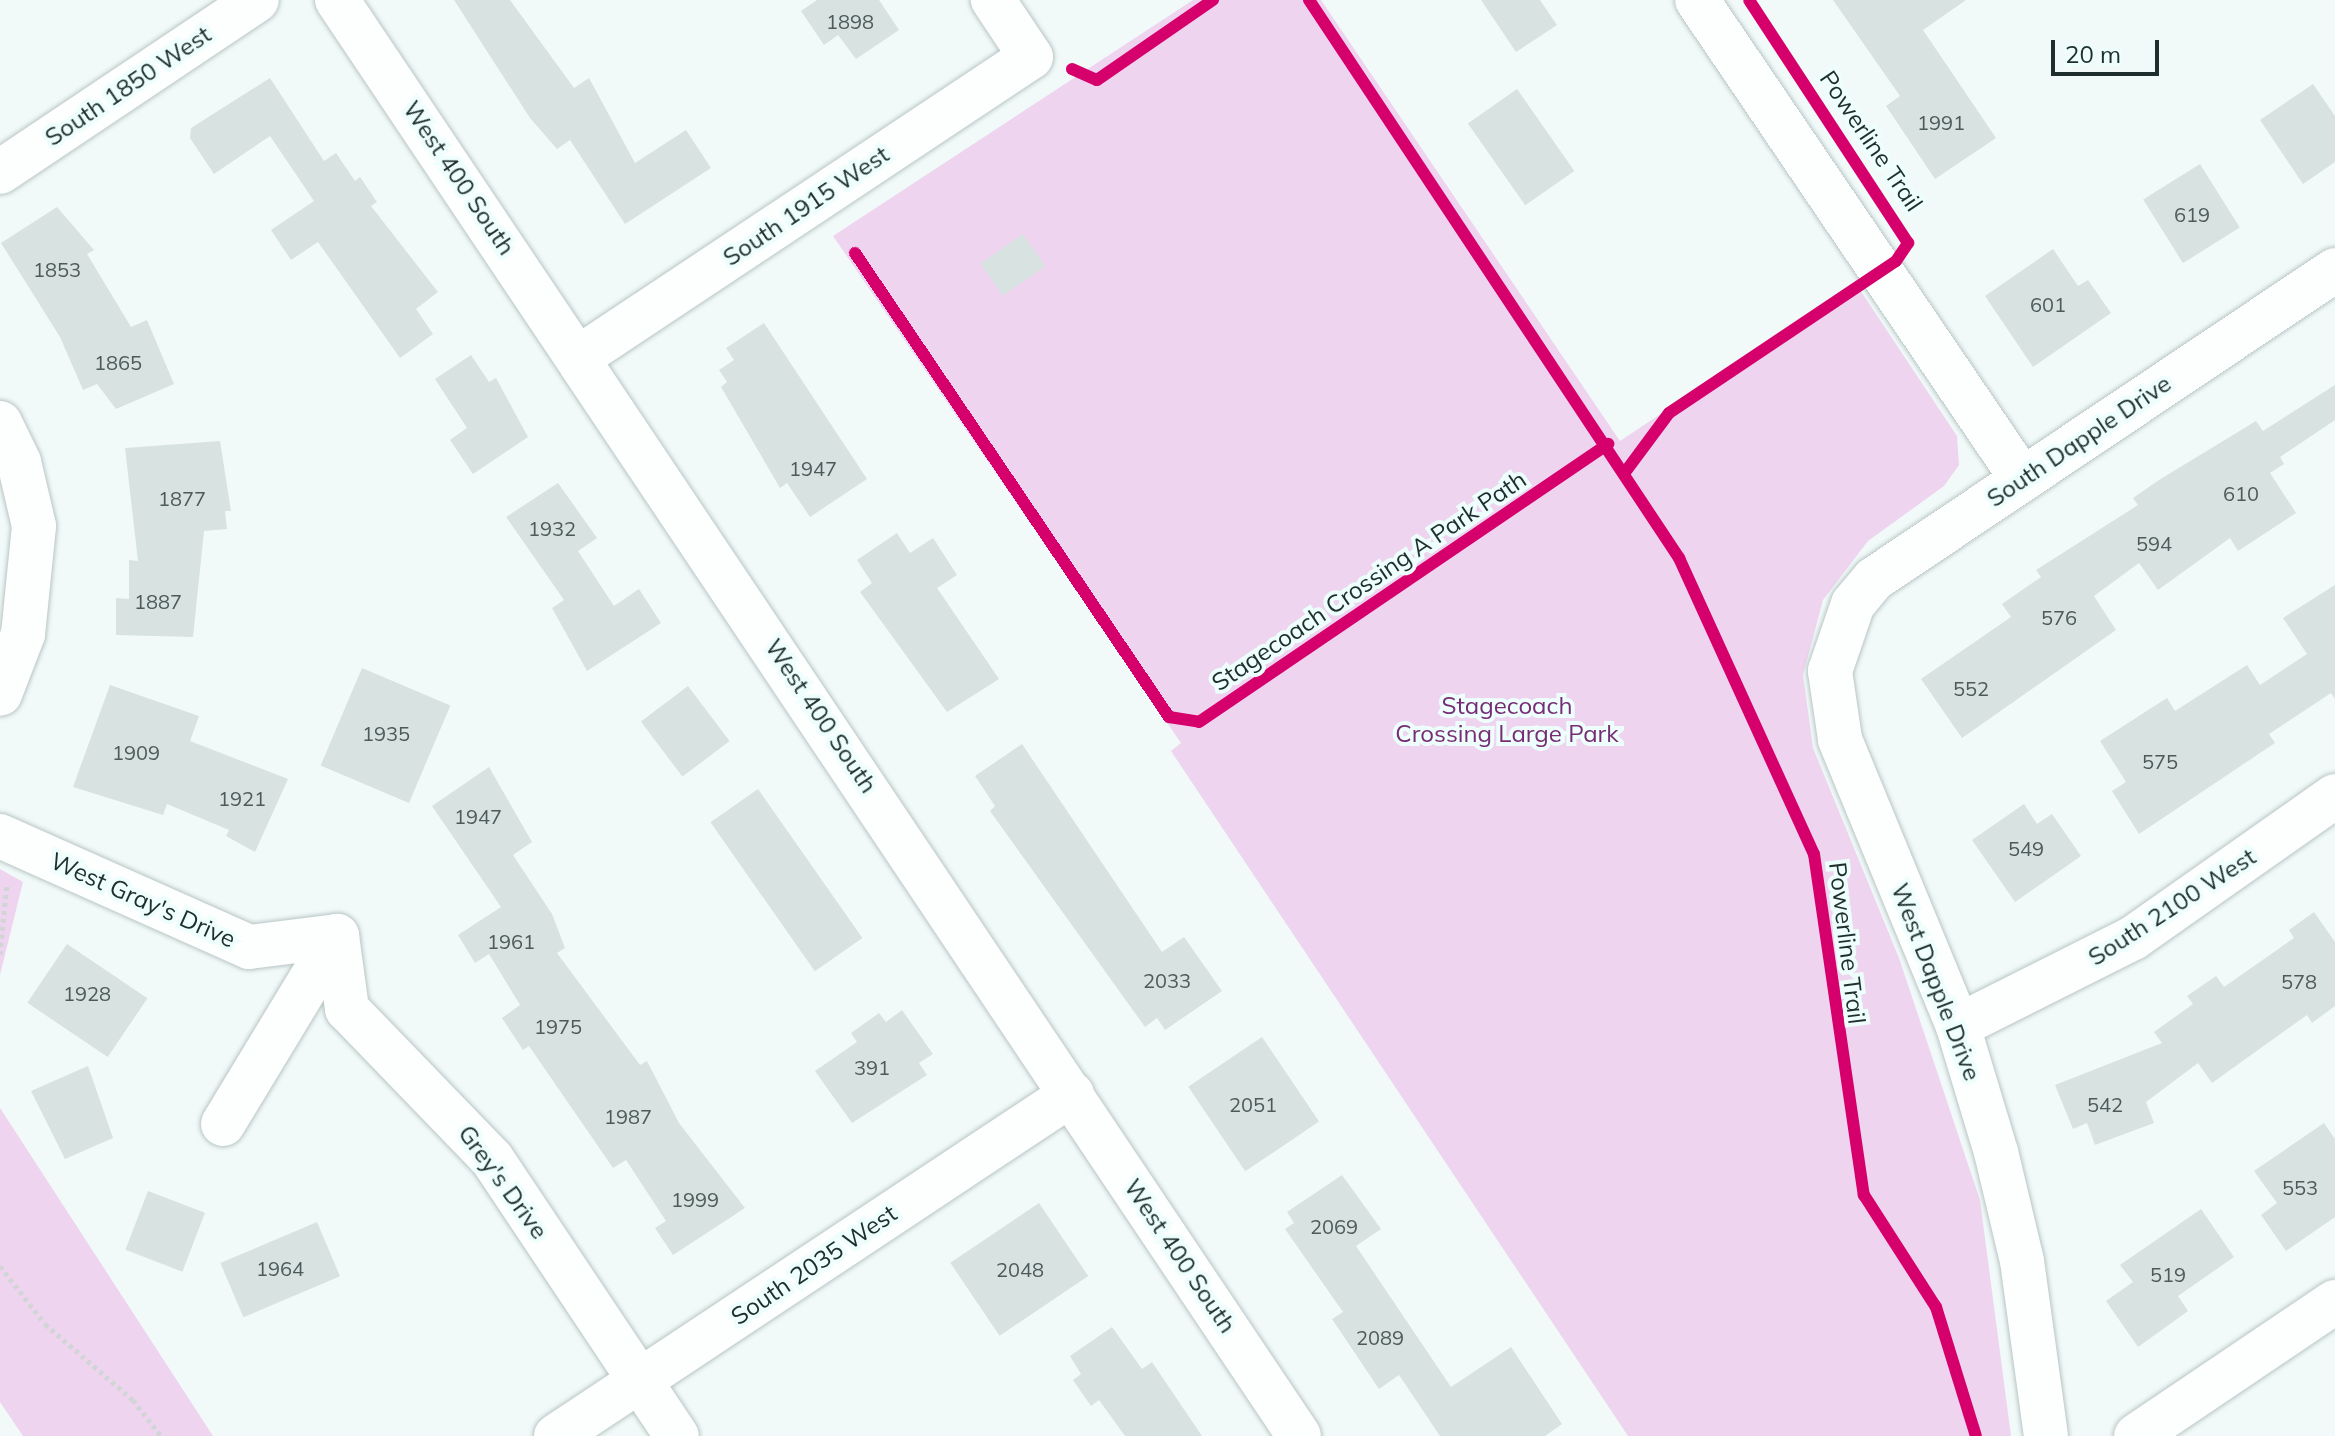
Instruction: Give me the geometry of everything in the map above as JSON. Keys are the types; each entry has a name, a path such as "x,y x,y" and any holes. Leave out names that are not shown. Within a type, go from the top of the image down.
{"street":[{"name":"South 1850 West","path":"0,172 257,0"},
{"name":"West 400 South","path":"337,0 581,356 1299,1436"},
{"name":"South 1915 West","path":"581,356 1031,57 993,0"},
{"path":"1697,0 2022,479"},
{"name":"South Dapple Drive","path":"1842,630 1874,579 2335,270"},
{"path":"0,423 19,462 34,526 23,634 0,694"},
{"name":"West Dapple Drive","path":"1842,630 1830,671 1840,739 1958,1026 2022,1261 2046,1436"},
{"name":"South 2100 West","path":"1958,1026 2133,938 2335,796"},
{"name":"West Gray's Drive","path":"4,855 249,947 337,936"},
{"path":"223,1124 337,936"},
{"name":"Grey's Drive","path":"337,936 347,1009 492,1159 677,1436"},
{"name":"South 2035 West","path":"556,1436 1072,1094"},
{"path":"2136,1436 2335,1302"}],"path":[{"path":"0,954 4,855"},
{"path":"0,1266 45,1324 133,1400 161,1436"}],"green space":[{"name":"Stagecoach Crossing Large Park","path":"1193,0 1321,0 1620,441 1856,284 1957,436 1959,465 1944,486 1868,541 1823,600 1803,675 1813,748 1899,958 1980,1200 2011,1436 1628,1436 1171,751 1181,743 833,236"},
{"path":"0,869 23,882 0,975"},
{"path":"0,1108 213,1436 23,1436 0,1402"}],"building":[{"path":"454,0 510,0 574,88 589,78 635,163 686,130 711,168 625,224 570,140 557,149 530,118"},
{"path":"817,0 879,0 899,30 856,59 838,35 824,45 801,11"},
{"path":"1481,0 1540,0 1557,25 1516,52"},
{"path":"1833,0 1966,0 1923,30 1996,138 1935,179 1886,106 1900,96"},
{"path":"270,78 324,161 336,153 355,181 360,177 377,202 371,206 438,292 416,309 433,334 400,358 318,242 291,260 271,230 314,201 270,136 214,174 190,138 191,128"},
{"path":"2313,84 2335,116 2335,162 2303,184 2260,120"},
{"path":"1517,89 1574,171 1525,205 1468,123"},
{"path":"2200,164 2240,228 2183,263 2143,200"},
{"path":"57,207 94,250 87,254 131,327 147,320 174,384 116,409 97,384 83,390 60,337 1,243"},
{"path":"1023,234 1045,266 1003,296 980,264"},
{"path":"2053,249 2078,286 2088,280 2111,313 2033,367 1985,296"},
{"path":"764,323 867,479 810,517 787,483 780,488 721,387 727,382 719,370 734,360 726,348"},
{"path":"471,355 489,382 496,378 528,437 473,474 450,440 467,428 435,379"},
{"path":"2335,385 2335,420 2280,457 2284,464 2270,473 2296,513 2238,551 2230,538 2158,590 2139,563 2094,596 2116,630 1962,738 1921,679 2011,617 2002,604 2041,577 2036,570 2138,505 2133,498 2159,480 2256,421 2263,431"},
{"path":"220,441 231,511 225,511 227,529 204,531 193,637 116,635 116,598 129,599 129,560 138,561 125,448"},
{"path":"558,483 597,538 578,551 614,606 639,589 661,623 587,671 552,608 564,600 506,517"},
{"path":"897,533 910,553 933,538 957,575 937,588 999,679 947,712 860,592 872,583 857,560"},
{"path":"2335,585 2335,699 2331,693 2269,734 2275,743 2139,834 2112,791 2126,782 2100,741 2167,698 2175,711 2247,665 2260,685 2307,654 2283,618"},
{"path":"362,668 450,706 409,803 321,766"},
{"path":"110,685 199,716 190,741 288,779 255,852 226,836 229,830 167,804 163,815 73,787"},
{"path":"688,686 730,741 682,777 641,722"},
{"path":"1022,744 1162,952 1184,937 1222,991 1165,1030 1157,1018 1145,1027 990,811 995,806 975,776"},
{"path":"489,767 532,842 513,855 552,914 565,948 557,953 640,1065 647,1061 679,1123 745,1208 673,1255 655,1228 666,1221 626,1160 613,1168 529,1046 523,1050 502,1018 520,1005 489,954 475,963 458,935 501,907 432,806"},
{"path":"758,789 862,938 815,971 710,822"},
{"path":"2024,804 2037,824 2052,814 2081,856 2015,902 1972,840"},
{"path":"2314,912 2335,942 2335,1006 2312,1023 2307,1015 2212,1083 2198,1063 2146,1102 2154,1123 2095,1145 2087,1123 2073,1129 2055,1085 2162,1043 2154,1032 2193,1004 2187,996 2216,976 2224,987 2294,938 2289,930"},
{"path":"67,944 147,998 108,1057 27,1003"},
{"path":"902,1010 933,1054 919,1063 927,1075 852,1123 815,1071 857,1042 851,1033 879,1013 886,1022"},
{"path":"1262,1037 1319,1122 1245,1171 1188,1087"},
{"path":"88,1066 113,1138 65,1159 31,1091"},
{"path":"2324,1123 2335,1139 2335,1217 2286,1251 2261,1215 2277,1203 2254,1171"},
{"path":"1342,1175 1381,1229 1356,1246 1451,1387 1511,1347 1562,1424 1545,1436 1440,1436 1399,1375 1379,1389 1332,1319 1343,1312 1285,1229 1294,1223 1287,1212"},
{"path":"148,1191 205,1213 182,1272 125,1250"},
{"path":"1039,1203 1088,1276 1000,1336 950,1263"},
{"path":"2201,1209 2234,1257 2178,1296 2188,1311 2138,1347 2106,1301 2133,1282 2120,1265"},
{"path":"317,1222 340,1276 243,1317 220,1263"},
{"path":"1112,1327 1142,1369 1152,1362 1202,1436 1125,1436 1099,1400 1091,1406 1073,1380 1081,1374 1070,1356"}],"cycle path":[{"path":"1072,69 1097,80 1213,0"},
{"name":"Powerline Trail","path":"1309,0 1679,558 1814,854 1864,1195 1936,1307 1976,1436"},
{"name":"Powerline Trail","path":"1626,471 1669,413 1896,261 1908,243 1749,0"},
{"name":"Stagecoach Crossing A Park Path","path":"855,253 1169,717 1199,722 1608,444"}]}
